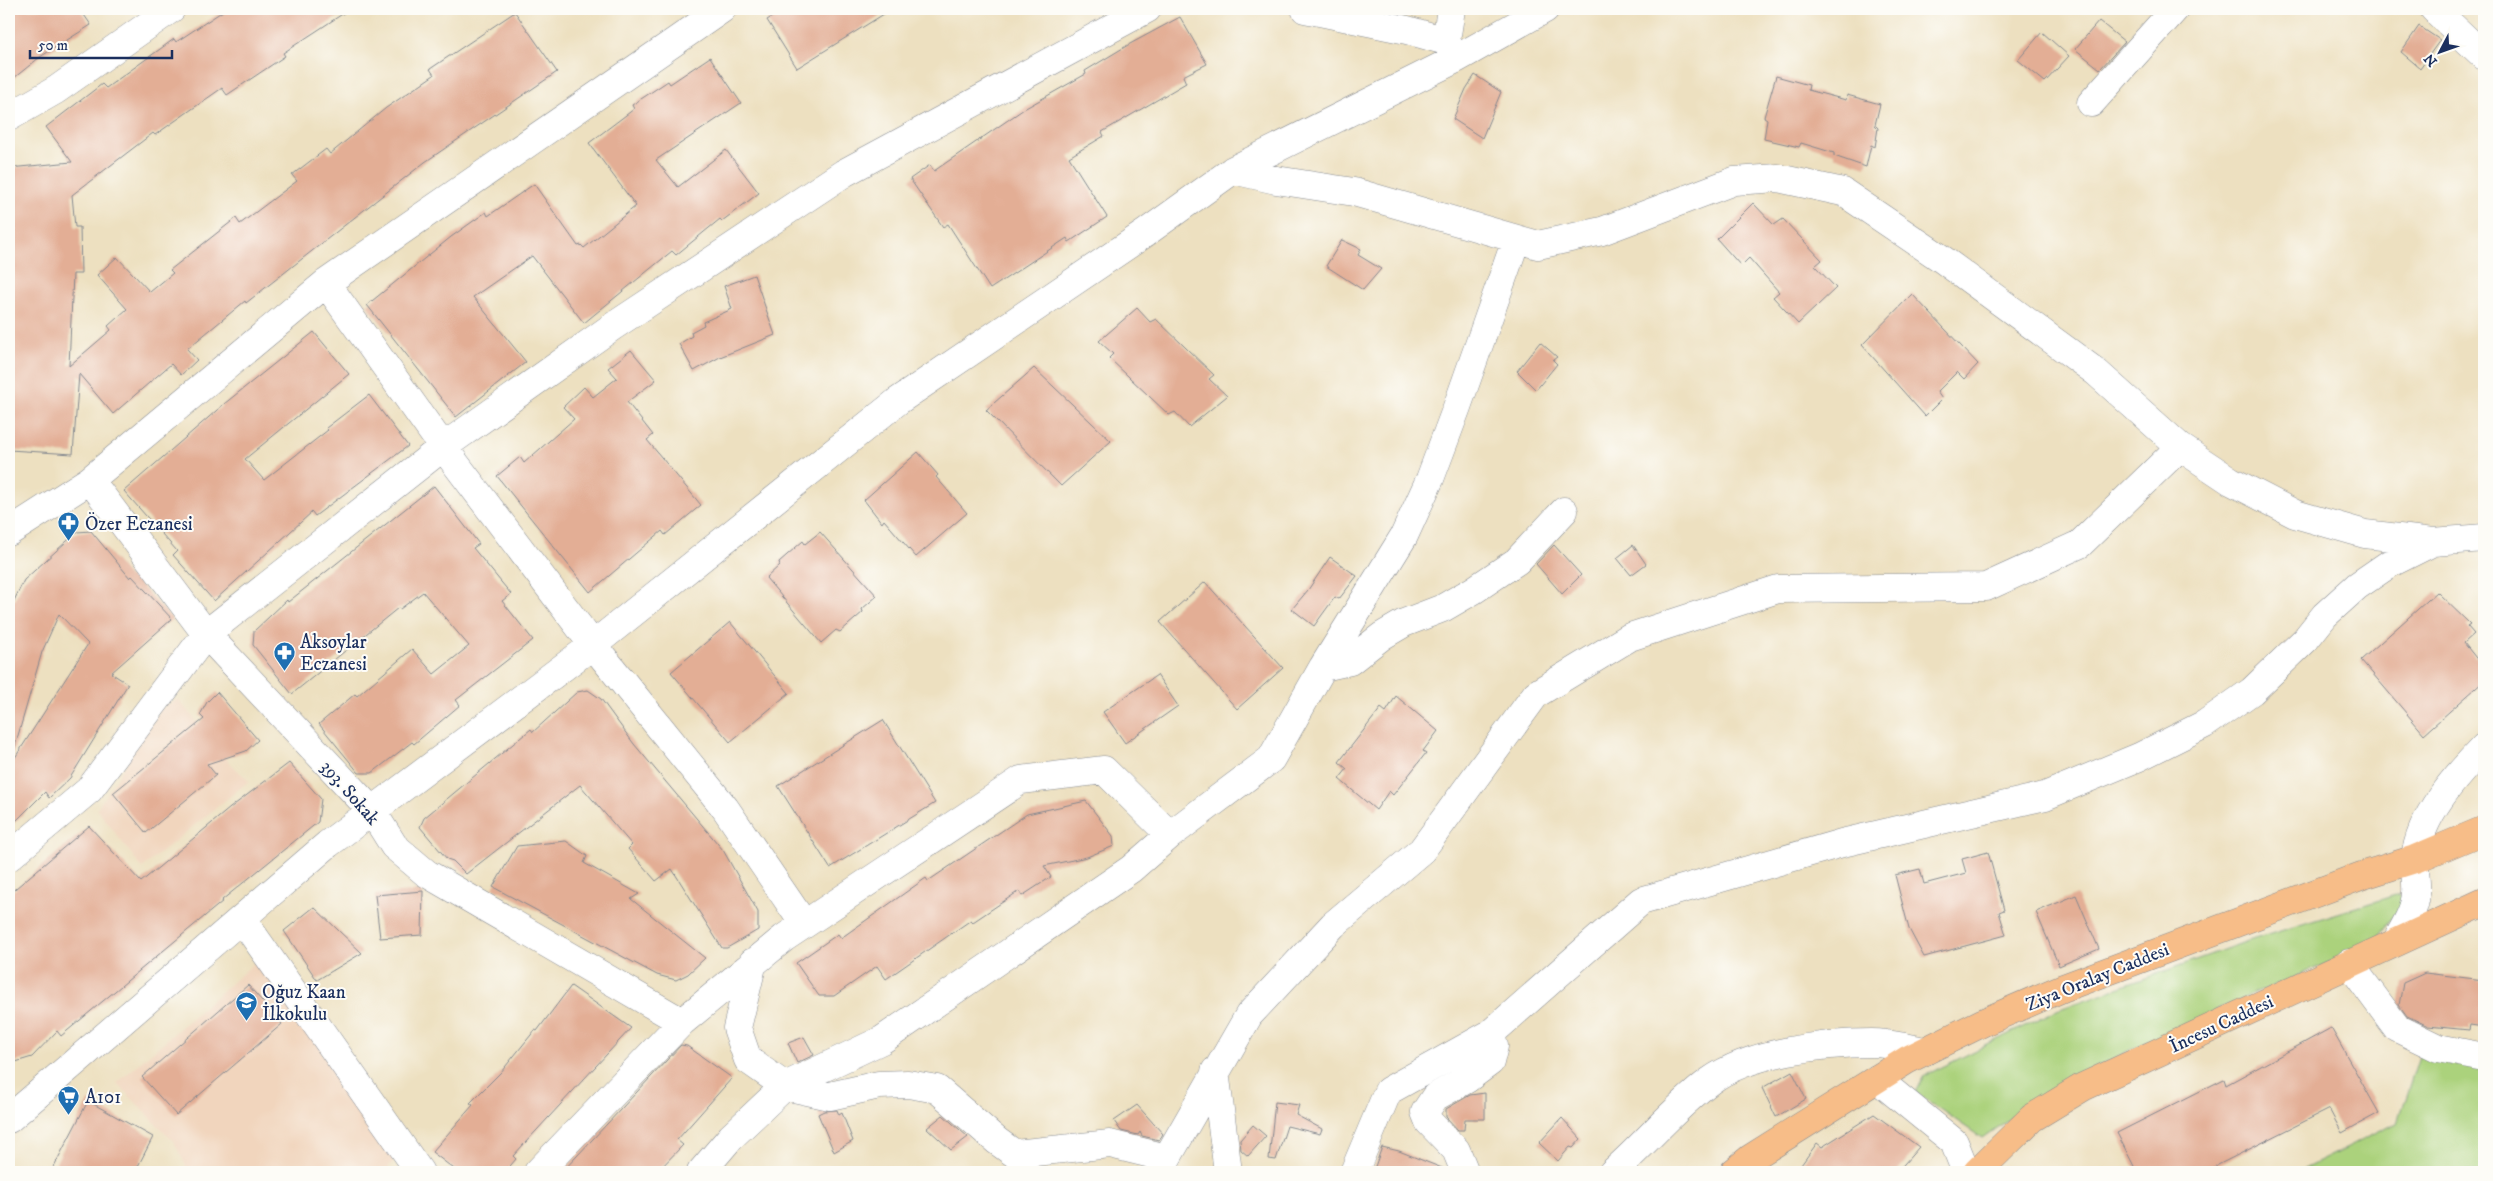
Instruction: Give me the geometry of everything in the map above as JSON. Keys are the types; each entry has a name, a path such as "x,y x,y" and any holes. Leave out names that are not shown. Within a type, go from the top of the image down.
{"main road":[{"name":"Ziya Oralay Caddesi","path":"1734,1172 1751,1158 1925,1051 2064,988 2361,876 2415,859 2484,830"},
{"name":"İncesu Caddesi","path":"1977,1172 2032,1118 2083,1087 2484,902"}],"street":[{"path":"9,117 56,90 171,9"},
{"path":"9,532 90,480 326,283 721,9"},
{"path":"9,857 89,790 206,634 443,446 612,327 844,174 1147,9"},
{"path":"1305,9 1408,30 1451,50"},
{"path":"1451,9 1451,50"},
{"path":"10,1117 328,844 593,644 898,401 1144,234 1233,170 1451,50 1545,9"},
{"path":"2091,103 2175,9"},
{"path":"2434,9 2484,56"},
{"path":"1233,170 1276,180 1354,192 1538,245 1602,231 1734,182 1778,178 1843,192 1942,259 2096,372 2180,448 2231,481 2295,514 2365,534 2433,542 2484,538"},
{"path":"701,1172 731,1137 784,1086 882,1040 1131,869 1170,835 1271,759 1323,667 1404,536 1430,479 1516,240"},
{"path":"326,283 443,446 593,644 725,808 804,924"},
{"path":"753,962 737,1028 748,1060 784,1086 830,1096 879,1084 908,1084 937,1089 997,1141 1015,1154 1110,1144 1163,1165 1215,1071 1249,1015 1333,925 1422,850 1536,694 1630,637 1778,589 1986,587 2080,544 2180,448"},
{"name":"393. Sokak","path":"90,480 206,634 372,811 394,846 426,873 682,1022"},
{"path":"1323,667 1350,661 1382,636 1404,623 1443,608 1474,590 1517,561 1564,510"},
{"path":"1354,1172 1388,1091 1490,1034 1641,901 1842,843 2045,796 2139,757 2205,724 2252,691 2357,586 2389,564 2433,542"},
{"path":"2396,942 2410,917 2416,893 2415,859 2422,829 2438,802 2465,766 2484,747"},
{"path":"538,1172 682,1022 753,962 804,924 1021,780 1104,770 1170,835"},
{"path":"242,919 420,1172"},
{"path":"2349,963 2397,1028 2438,1048 2484,1058"},
{"path":"1465,1172 1456,1150 1429,1122 1425,1112 1435,1097 1467,1079 1490,1062 1494,1046 1490,1034"},
{"path":"1613,1172 1695,1093 1712,1079 1742,1064 1799,1048 1874,1042 1925,1051"},
{"path":"1215,1071 1228,1172"},
{"path":"1877,1079 1954,1142 1966,1172"}],"shaded area":[{"path":"178,699 230,763 249,781 142,868 97,809 161,709"},
{"name":"Oğuz Kaan İlkokulu","path":"260,958 397,1158 384,1172 189,1172 174,1142 117,1083"}],"green space":[{"path":"2399,894 2404,903 2373,944 2230,1004 2136,1047 2047,1092 1982,1138 1915,1092 1924,1076 2057,1010 2245,942"},
{"path":"2424,1041 2484,1057 2484,1172 2298,1172 2397,1123"}],"building":[{"path":"9,9 80,9 91,25 40,57 9,82"},
{"path":"226,9 350,9 283,53 285,56 227,95 222,88 155,135 153,133 72,195 75,227 80,227 81,274 73,274 69,366 111,330 108,326 127,309 97,275 117,257 150,292 173,273 170,270 236,218 240,224 297,181 292,175 326,149 330,154 386,108 434,75 430,69 515,12 557,72 425,162 246,303 245,301 187,349 197,360 181,375 171,364 113,414 79,374 73,454 9,450 9,228 13,228 9,168 72,162 46,127 102,84 106,88 174,39 176,42"},
{"path":"785,9 892,9 797,68 767,20"},
{"path":"1180,17 1207,64 1183,76 1186,83 1102,132 1104,136 1069,157 1107,217 1069,242 1067,238 990,289 948,224 943,227 910,179 930,165 934,171 1024,109 1086,74 1085,71 1128,45"},
{"path":"2099,21 2125,42 2100,69 2075,49"},
{"path":"2419,26 2440,40 2420,68 2401,52"},
{"path":"2042,32 2069,56 2045,82 2018,60"},
{"path":"710,57 741,103 656,160 678,187 726,150 759,193 722,221 720,219 676,255 672,251 584,323 532,256 473,297 526,362 456,417 367,305 451,237 486,212 488,216 534,184 578,246 581,245 584,248 636,206 589,143 634,109 632,105 668,81 670,84"},
{"path":"1475,75 1501,92 1482,138 1453,119 1466,89"},
{"path":"1776,76 1809,85 1808,90 1846,100 1847,95 1880,104 1875,125 1878,128 1875,147 1871,145 1866,167 1834,156 1834,153 1801,143 1799,147 1764,139 1767,119 1764,117"},
{"path":"1753,203 1774,225 1783,219 1822,260 1815,266 1836,288 1798,324 1773,297 1779,292 1749,258 1741,266 1717,239"},
{"path":"1342,240 1361,249 1358,255 1381,269 1363,290 1326,266"},
{"path":"754,275 775,335 720,357 694,371 679,344 692,336 691,332 704,325 703,322 732,309 724,286"},
{"path":"1912,294 1978,364 1964,379 1957,372 1937,392 1942,399 1925,416 1862,345"},
{"path":"1137,308 1150,322 1156,319 1214,375 1209,379 1227,396 1189,427 1175,412 1169,415 1109,358 1113,354 1099,341"},
{"path":"314,332 349,374 245,459 264,480 369,395 408,446 315,516 312,512 214,601 173,555 177,551 124,491 224,404"},
{"path":"1540,342 1557,357 1553,360 1557,364 1536,390 1517,371"},
{"path":"631,350 656,380 627,402 653,435 647,440 701,505 665,535 662,531 590,592 497,476 520,457 524,463 574,419 563,407 584,387 593,397 617,378 608,368"},
{"path":"1034,368 1111,441 1061,486 986,410"},
{"path":"918,452 938,475 936,477 967,513 916,557 884,520 882,523 864,500"},
{"path":"434,486 479,544 473,548 511,594 502,601 533,640 456,700 460,705 414,744 412,742 372,773 359,773 319,724 355,694 357,696 412,649 434,674 469,646 423,592 400,609 398,608 292,694 253,645 254,631 287,600 288,602"},
{"path":"91,531 130,578 132,576 172,619 111,673 128,684 70,778 49,798 45,792 9,828 9,767 88,644 59,614 42,652 13,753 9,753 9,611 24,580 77,532"},
{"path":"820,532 877,596 862,609 863,612 840,632 836,630 821,643 766,578 780,565 779,562 803,541 805,544"},
{"path":"1554,545 1581,575 1562,594 1536,564"},
{"path":"1633,545 1646,564 1631,575 1617,558"},
{"path":"1330,557 1357,576 1339,599 1335,597 1314,626 1292,609 1308,590"},
{"path":"1205,582 1283,668 1237,709 1160,622"},
{"path":"2437,592 2470,624 2467,626 2474,634 2464,643 2484,668 2484,681 2424,734 2361,660"},
{"path":"730,622 789,693 730,742 671,672"},
{"path":"1157,675 1178,706 1125,743 1103,712"},
{"path":"588,690 601,699 634,744 723,850 758,912 758,930 727,948 722,948 672,869 656,881 628,849 632,845 580,785 466,874 453,861 447,859 420,827 424,818 531,729 533,732 577,692"},
{"path":"217,692 258,740 246,751 207,764 216,775 146,833 113,793 204,719 200,715 207,702"},
{"path":"1396,696 1438,731 1423,751 1426,753 1393,795 1389,791 1376,810 1339,779 1347,769 1339,762 1381,708 1386,712"},
{"path":"883,720 935,803 830,868 778,786"},
{"path":"289,763 321,799 318,822 61,1036 57,1031 32,1057 9,1064 9,894 89,826 141,882 230,808"},
{"path":"1086,801 1113,836 1114,846 1087,857 1044,866 1051,877 1022,896 1019,891 973,922 971,920 886,979 877,966 834,996 819,996 796,963 838,934 841,938 926,878 928,881 1027,814"},
{"path":"566,841 587,856 584,863 639,894 631,899 705,958 688,974 676,980 657,975 493,887 517,846"},
{"path":"1988,852 2004,910 1999,912 2006,935 1924,957 1909,929 1895,875 1920,869 1924,884 1966,873 1962,859"},
{"path":"423,891 422,935 380,938 375,895"},
{"path":"2076,895 2099,949 2059,966 2036,912"},
{"path":"314,907 362,953 317,980 284,931"},
{"path":"2425,973 2484,980 2484,1027 2470,1025 2469,1030 2428,1026 2407,1016 2399,1005 2403,983"},
{"path":"248,985 282,1024 176,1115 142,1077"},
{"path":"571,986 631,1028 513,1156 516,1159 505,1172 458,1172 432,1152 473,1105 470,1103 501,1072 535,1030 537,1031"},
{"path":"2331,1028 2379,1113 2342,1133 2329,1109 2204,1172 2137,1172 2117,1133 2224,1079 2226,1085"},
{"path":"804,1037 814,1055 797,1063 788,1043"},
{"path":"681,1045 687,1046 732,1078 677,1140 683,1145 657,1172 562,1172"},
{"path":"1792,1071 1806,1099 1776,1117 1762,1088"},
{"path":"1485,1093 1485,1119 1465,1119 1464,1130 1458,1130 1446,1117 1446,1109 1470,1095"},
{"path":"88,1101 153,1137 135,1172 51,1172"},
{"path":"1275,1102 1299,1105 1296,1115 1322,1129 1320,1134 1287,1126 1276,1160 1269,1159"},
{"path":"1137,1105 1163,1134 1159,1140 1142,1136 1140,1132 1138,1135 1121,1131 1114,1121"},
{"path":"837,1110 839,1115 842,1113 853,1141 834,1152 818,1114 824,1111"},
{"path":"1874,1114 1919,1147 1897,1172 1796,1172 1817,1143 1822,1147"},
{"path":"943,1115 968,1137 951,1150 927,1128"},
{"path":"1562,1118 1581,1139 1573,1148 1570,1147 1558,1161 1539,1143"},
{"path":"1253,1125 1266,1136 1248,1156 1241,1150 1240,1140"},
{"path":"1382,1147 1399,1151 1448,1172 1373,1172"}],"place":[{"name":"Özer Eczanesi","path":"69,542"},
{"name":"Aksoylar Eczanesi","path":"284,671"},
{"name":"Oğuz Kaan İlkokulu","path":"246,1021"},
{"name":"A101","path":"69,1115"}]}
